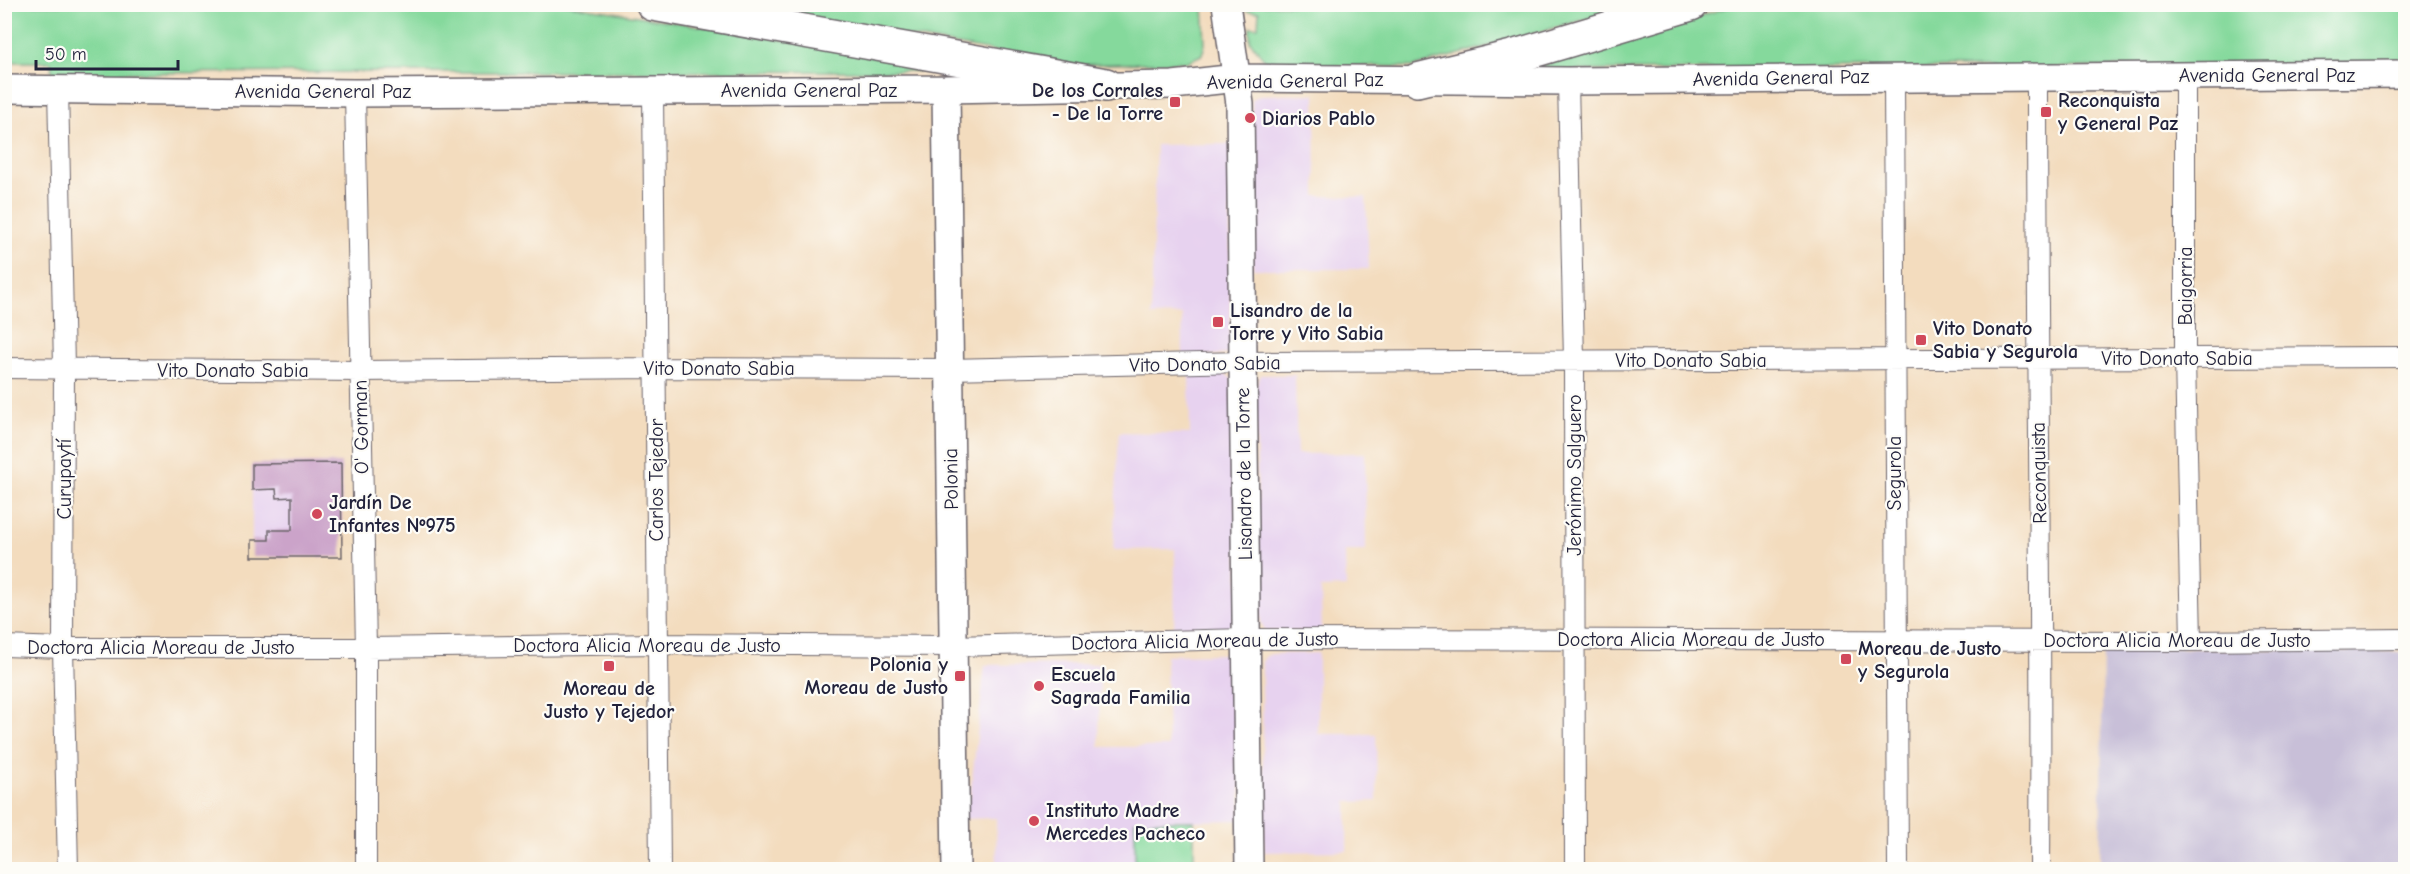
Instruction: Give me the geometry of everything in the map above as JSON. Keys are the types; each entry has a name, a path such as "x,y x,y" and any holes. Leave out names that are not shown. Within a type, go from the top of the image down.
{"highway":[{"path":"653,4 1106,85"},
{"path":"1417,80 1512,57 1691,4"}],"street":[{"name":"Lisandro de la Torre","path":"1226,4 1240,104 1249,870"},
{"name":"Avenida General Paz","path":"4,89 355,93 946,89 1173,85 1237,78 1568,81 2406,74"},
{"name":"Baigorria","path":"2185,75 2185,358 2192,641"},
{"name":"Reconquista","path":"2037,76 2037,359 2042,641 2040,870"},
{"name":"Segurola","path":"1894,77 1895,640 1898,870"},
{"name":"Jerónimo Salguero","path":"1568,81 1574,361 1575,870"},
{"name":"Curupaytí","path":"58,88 64,368 63,648 68,870"},
{"name":"Polonia","path":"946,89 956,870"},
{"name":"Carlos Tejedor","path":"654,91 660,870"},
{"name":"O' Gorman","path":"355,93 366,648 366,870"},
{"name":"Vito Donato Sabia","path":"4,368 360,371 656,368 949,369 1243,362 2406,357"},
{"name":"Doctora Alicia Moreau de Justo","path":"4,646 366,648 657,644 953,646 1246,639 2192,641 2406,639"}],"shaded area":[{"path":"1315,94 1316,196 1366,197 1369,269 1253,269 1252,100 1259,95"},
{"path":"1230,144 1230,354 1183,357 1182,315 1151,316 1156,145"},
{"path":"1189,374 1219,374 1232,379 1240,621 1232,631 1174,635 1175,549 1113,550 1119,432 1190,434"},
{"path":"1261,375 1295,375 1297,454 1365,453 1366,551 1345,551 1346,587 1321,588 1322,632 1266,631 1261,623 1255,387"},
{"name":"Jardín De Infantes Nº975","path":"341,463 342,557 252,557 252,464"},
{"path":"2103,647 2405,652 2405,869 2100,870"},
{"path":"1318,653 1318,734 1376,734 1377,801 1347,802 1347,851 1264,852 1262,662 1266,656 1272,654"},
{"path":"1223,654 1237,658 1241,820 1194,821 1194,869 997,869 996,818 964,819 963,799 970,798 985,665 1100,664 1099,747 1168,747 1166,655"}],"green space":[{"path":"563,4 956,71 52,73 51,62 5,62 5,5"},
{"path":"725,5 1203,5 1205,44 1202,55 1186,62 1074,65"},
{"path":"1246,5 1637,5 1413,67 1295,65 1265,60 1250,41 1250,27 1258,27 1259,12 1247,11"},
{"path":"1735,5 2405,5 2405,65 1524,71"},
{"path":"1135,821 1194,821 1194,869 1135,869"}],"building":[{"name":"Jardín De Infantes Nº975","path":"341,463 342,557 252,557 252,540 269,540 269,530 292,530 292,497 277,498 276,489 252,490 252,464"}],"place":[{"name":"De los Corrales - De la Torre","path":"1175,102"},
{"name":"Reconquista y General Paz","path":"2046,112"},
{"name":"Diarios Pablo","path":"1250,118"},
{"name":"Lisandro de la Torre y Vito Sabia","path":"1218,322"},
{"name":"Vito Donato Sabia y Segurola","path":"1921,340"},
{"name":"Jardín De Infantes Nº975","path":"317,514"},
{"name":"Moreau de Justo y Segurola","path":"1846,659"},
{"name":"Moreau de Justo y Tejedor","path":"609,666"},
{"name":"Polonia y Moreau de Justo","path":"960,676"},
{"name":"Escuela Sagrada Familia","path":"1039,686"},
{"name":"Instituto Madre Mercedes Pacheco","path":"1034,821"}]}
